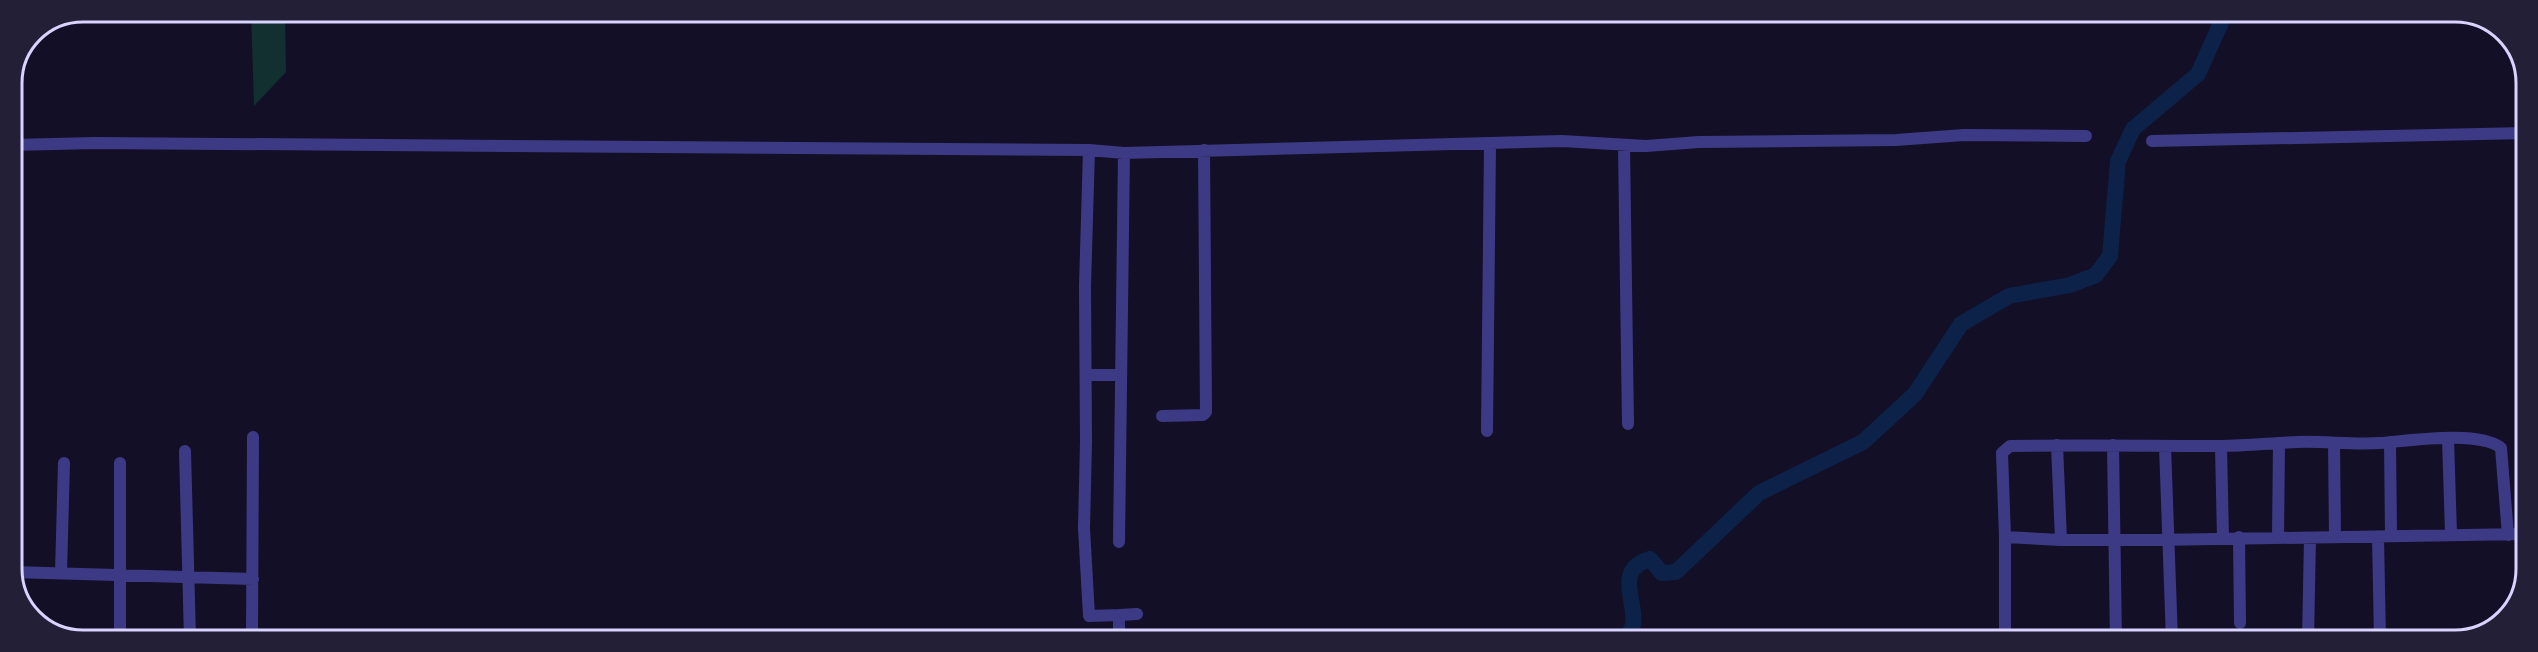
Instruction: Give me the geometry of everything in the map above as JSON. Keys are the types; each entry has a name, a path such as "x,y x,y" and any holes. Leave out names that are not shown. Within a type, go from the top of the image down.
{"street":[{"path":"2152,141 2515,133"},
{"path":"22,145 95,143 1089,150 1124,153 1576,141 1624,146 1699,142 1896,140 1964,135 2086,136"},
{"path":"1487,431 1490,144"},
{"path":"1624,146 1628,424"},
{"path":"1089,150 1085,286 1084,528 1089,616 1137,614"},
{"path":"1162,416 1203,415 1206,412 1204,150"},
{"path":"1119,542 1124,153"},
{"path":"1086,375 1120,375"},
{"path":"252,630 253,438"},
{"path":"2005,630 2002,453 2010,446 2221,446 2390,442 2414,439 2483,439 2501,448 2508,535"},
{"path":"2448,440 2451,534"},
{"path":"2380,630 2390,442"},
{"path":"2278,537 2279,443"},
{"path":"2334,443 2335,537"},
{"path":"2057,445 2061,540"},
{"path":"2113,445 2116,630"},
{"path":"2165,446 2172,630"},
{"path":"2221,446 2223,539"},
{"path":"185,451 190,630"},
{"path":"62,573 64,463"},
{"path":"120,463 120,630"},
{"path":"2005,537 2061,540 2516,535"},
{"path":"2240,537 2241,623"},
{"path":"2308,630 2310,538"},
{"path":"23,573 253,579"},
{"path":"1119,615 1119,630"}],"green space":[{"path":"251,22 285,22 286,72 254,106"}],"waterway":[{"path":"1630,630 1633,609 1629,580 1638,564 1650,559 1662,573 1676,572 1759,493 1863,442 1915,394 1961,324 2009,296 2070,285 2096,275 2110,256 2118,161 2133,129 2198,74 2221,22"}]}
